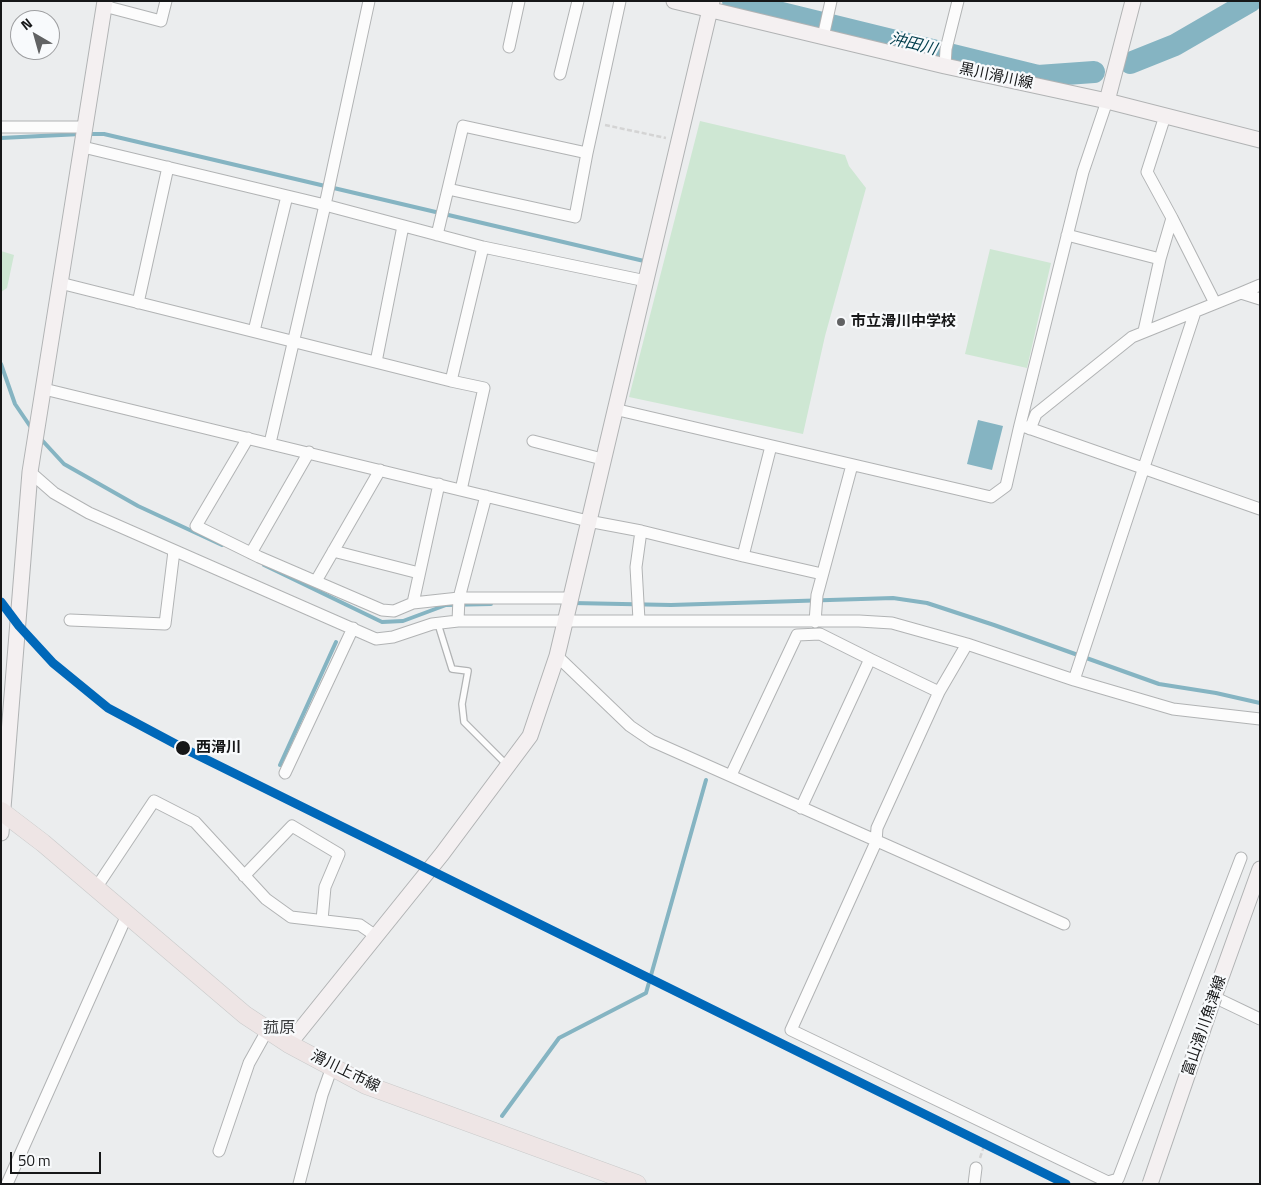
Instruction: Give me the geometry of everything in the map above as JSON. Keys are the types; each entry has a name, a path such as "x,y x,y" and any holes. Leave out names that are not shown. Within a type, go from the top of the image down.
{"main road":[{"name":"滑川上市線","path":"2,812 96,888 189,969 246,1015 289,1044 366,1084 638,1184"}],"street":[{"path":"1,833 31,468 104,4 161,21 166,1"},
{"path":"270,443 292,341 325,205 369,1"},
{"path":"509,46 519,1"},
{"path":"560,74 578,1"},
{"path":"448,189 574,218 620,1"},
{"name":"黒川滑川線","path":"674,1 711,6 823,37 1107,101 1260,140"},
{"path":"823,37 831,1"},
{"path":"946,66 946,49 958,1"},
{"path":"614,409 991,497 1006,486 1025,427 1067,235 1083,172 1107,101 1133,1"},
{"path":"289,1044 376,936 509,766 530,736 557,656 602,459 711,6"},
{"path":"1164,116 1147,172 1215,303"},
{"path":"437,235 462,126 587,153"},
{"path":"1,128 85,127"},
{"path":"83,147 325,205 483,247 646,281"},
{"path":"138,303 168,167"},
{"path":"254,332 287,196"},
{"path":"1144,331 1160,259 1172,218"},
{"path":"376,362 403,226"},
{"path":"1067,235 1160,259"},
{"path":"451,381 483,247"},
{"path":"60,283 484,388 461,490"},
{"path":"1025,427 1036,414 1132,337 1260,285"},
{"path":"1241,293 1260,300"},
{"path":"1074,680 1195,312"},
{"path":"44,389 588,521 641,531 822,574"},
{"path":"1025,427 1260,509"},
{"path":"248,438 196,526 251,553 382,610 394,611 413,603 459,598 570,598"},
{"path":"533,441 602,459"},
{"path":"743,556 770,446"},
{"path":"251,553 309,452"},
{"path":"815,622 817,595 852,465"},
{"path":"31,468 54,493 89,514 376,639 393,637 438,624 458,621 859,621 892,623 967,644 1074,680 1173,709 1260,719"},
{"path":"316,581 380,470"},
{"path":"413,603 439,484"},
{"path":"458,621 459,598 486,496"},
{"path":"639,620 636,567 641,531"},
{"path":"70,620 165,624 174,551"},
{"path":"333,552 419,573"},
{"path":"285,773 353,628"},
{"path":"731,775 797,634 820,634 939,692"},
{"path":"967,644 939,692 877,828 876,842 791,1030 1108,1182 1118,1179 1241,858"},
{"path":"557,656 630,726 652,741 876,842 920,858 1064,924"},
{"path":"801,808 870,659"},
{"path":"96,888 154,801 196,822 266,899 291,917 360,925 376,936"},
{"path":"244,876 292,826 339,854 324,887 322,920"},
{"name":"富山滑川魚津線","path":"1150,1184 1260,869"},
{"path":"6,1184 127,915"},
{"path":"1214,997 1260,1019"},
{"path":"219,1151 249,1063 268,1029"},
{"path":"299,1184 322,1095 332,1067"},
{"path":"974,1184 976,1168"}],"lane":[{"path":"438,624 452,669 468,671 462,704 464,722 509,766"}],"path":[{"path":"594,123 680,141"},
{"path":"976,1168 990,1126"}],"green space":[{"path":"700,121 845,155 849,166 866,188 825,336 803,434 629,397"},
{"path":"990,249 1051,263 1027,368 965,354"},
{"path":"1,251 14,255 7,288 1,292"}],"water":[{"path":"978,420 1003,426 992,470 967,464"}],"waterway":[{"name":"沖田川","path":"733,1 1038,76 1094,72"},
{"name":"沖田川","path":"1130,63 1175,45 1251,1"},
{"path":"1,138 81,134"},
{"path":"88,134 104,134 644,261"},
{"path":"1,364 15,404 32,429"},
{"path":"40,438 64,464 138,506 222,545"},
{"path":"264,565 382,622 403,621 446,605 491,604"},
{"path":"573,603 671,605 893,598 927,603 1159,684 1216,693 1260,703"},
{"path":"280,765 336,642"},
{"path":"502,1116 559,1038 646,993 706,780"}],"transit line":[{"path":"1,602 19,626 53,663 108,708 183,748 1066,1184"}],"place":[{"name":"市立滑川中学校","path":"841,322"},
{"name":"西滑川","path":"183,748"}],"district":[{"name":"菰原","path":"279,1029"}]}
